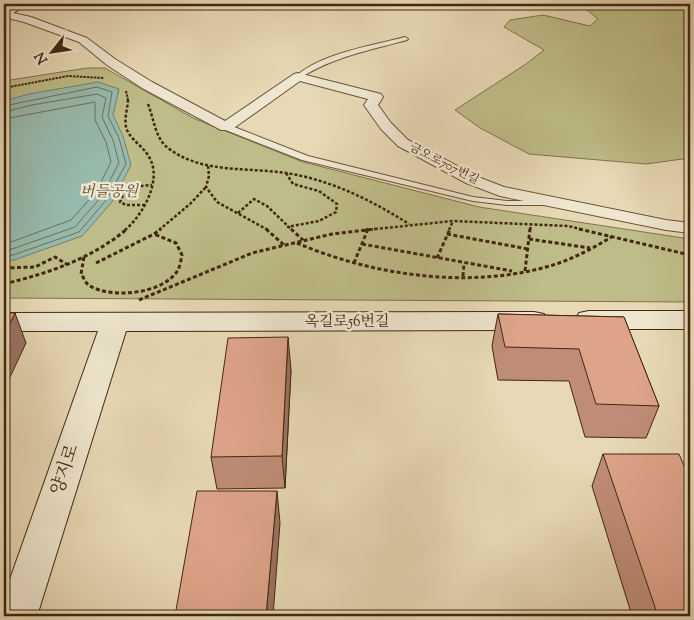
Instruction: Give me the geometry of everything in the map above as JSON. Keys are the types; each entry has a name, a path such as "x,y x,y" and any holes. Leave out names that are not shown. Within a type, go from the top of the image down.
{"street":[{"path":"4,13 20,4"},
{"path":"4,13 27,19 83,40 111,62 147,85 226,127 298,77"},
{"name":"금오로707번길","path":"298,77 376,97 371,105 386,126 403,143 472,180 500,191 666,225 690,228"},
{"name":"옥길로56번길","path":"4,322 125,313 690,320"},
{"name":"양지로","path":"17,616 125,313"}],"lane":[{"path":"298,77 306,71 330,60 405,39"},
{"path":"226,127 305,158 473,199 560,203"}],"path":[{"path":"4,88 68,76 89,76 111,80"},
{"path":"147,85 140,91 150,109 155,132 160,140 176,152 208,166 286,173 325,183 384,207 410,224"},
{"path":"4,284 24,280 68,265 119,236 131,226 145,205 154,172 152,162 142,145 127,131 129,100 128,93 124,88"},
{"path":"96,263 154,234 190,204 206,187 209,176 208,166"},
{"path":"286,173 287,180 291,184 324,194 336,204 336,212 328,218 319,222 287,227"},
{"path":"145,205 126,205 120,202 124,190 131,187 152,185"},
{"path":"206,187 217,202 270,231 284,245"},
{"path":"238,213 254,199 267,206 287,227 304,240"},
{"path":"437,258 453,220"},
{"path":"125,313 220,265 284,245 368,228 453,220 568,226 690,256"},
{"path":"525,271 531,224"},
{"path":"354,263 368,228"},
{"path":"84,256 80,266 81,277 88,285 100,291 125,294 152,288 167,281 178,271 183,261 182,252 177,243 167,237 154,234"},
{"path":"447,234 528,249"},
{"path":"297,242 331,258 354,263 405,273 463,276 525,271 556,264 592,249 613,236"},
{"path":"529,239 592,249"},
{"path":"362,244 515,272"},
{"path":"4,268 35,267 55,257 68,265"},
{"path":"463,276 464,263"}],"green space":[{"path":"580,4 690,4 690,158 646,164 529,154 480,128 455,110 526,64 544,50 504,27 510,20 543,15 590,26 598,19"},
{"name":"버들공원","path":"87,68 105,68 193,118 303,162 479,207 690,239 690,302 4,298 4,81"}],"water":[{"path":"98,82 119,89 113,115 123,136 131,165 112,202 82,236 14,260 4,261 4,101 29,94"}],"building":[{"path":"4,313 15,313 4,335"},
{"path":"498,314 624,317 659,406 596,404 579,349 505,347"},
{"path":"288,337 282,456 211,457 228,338"},
{"path":"603,454 679,454 690,480 690,616 658,616"},
{"path":"197,491 277,491 266,616 175,616"}]}
